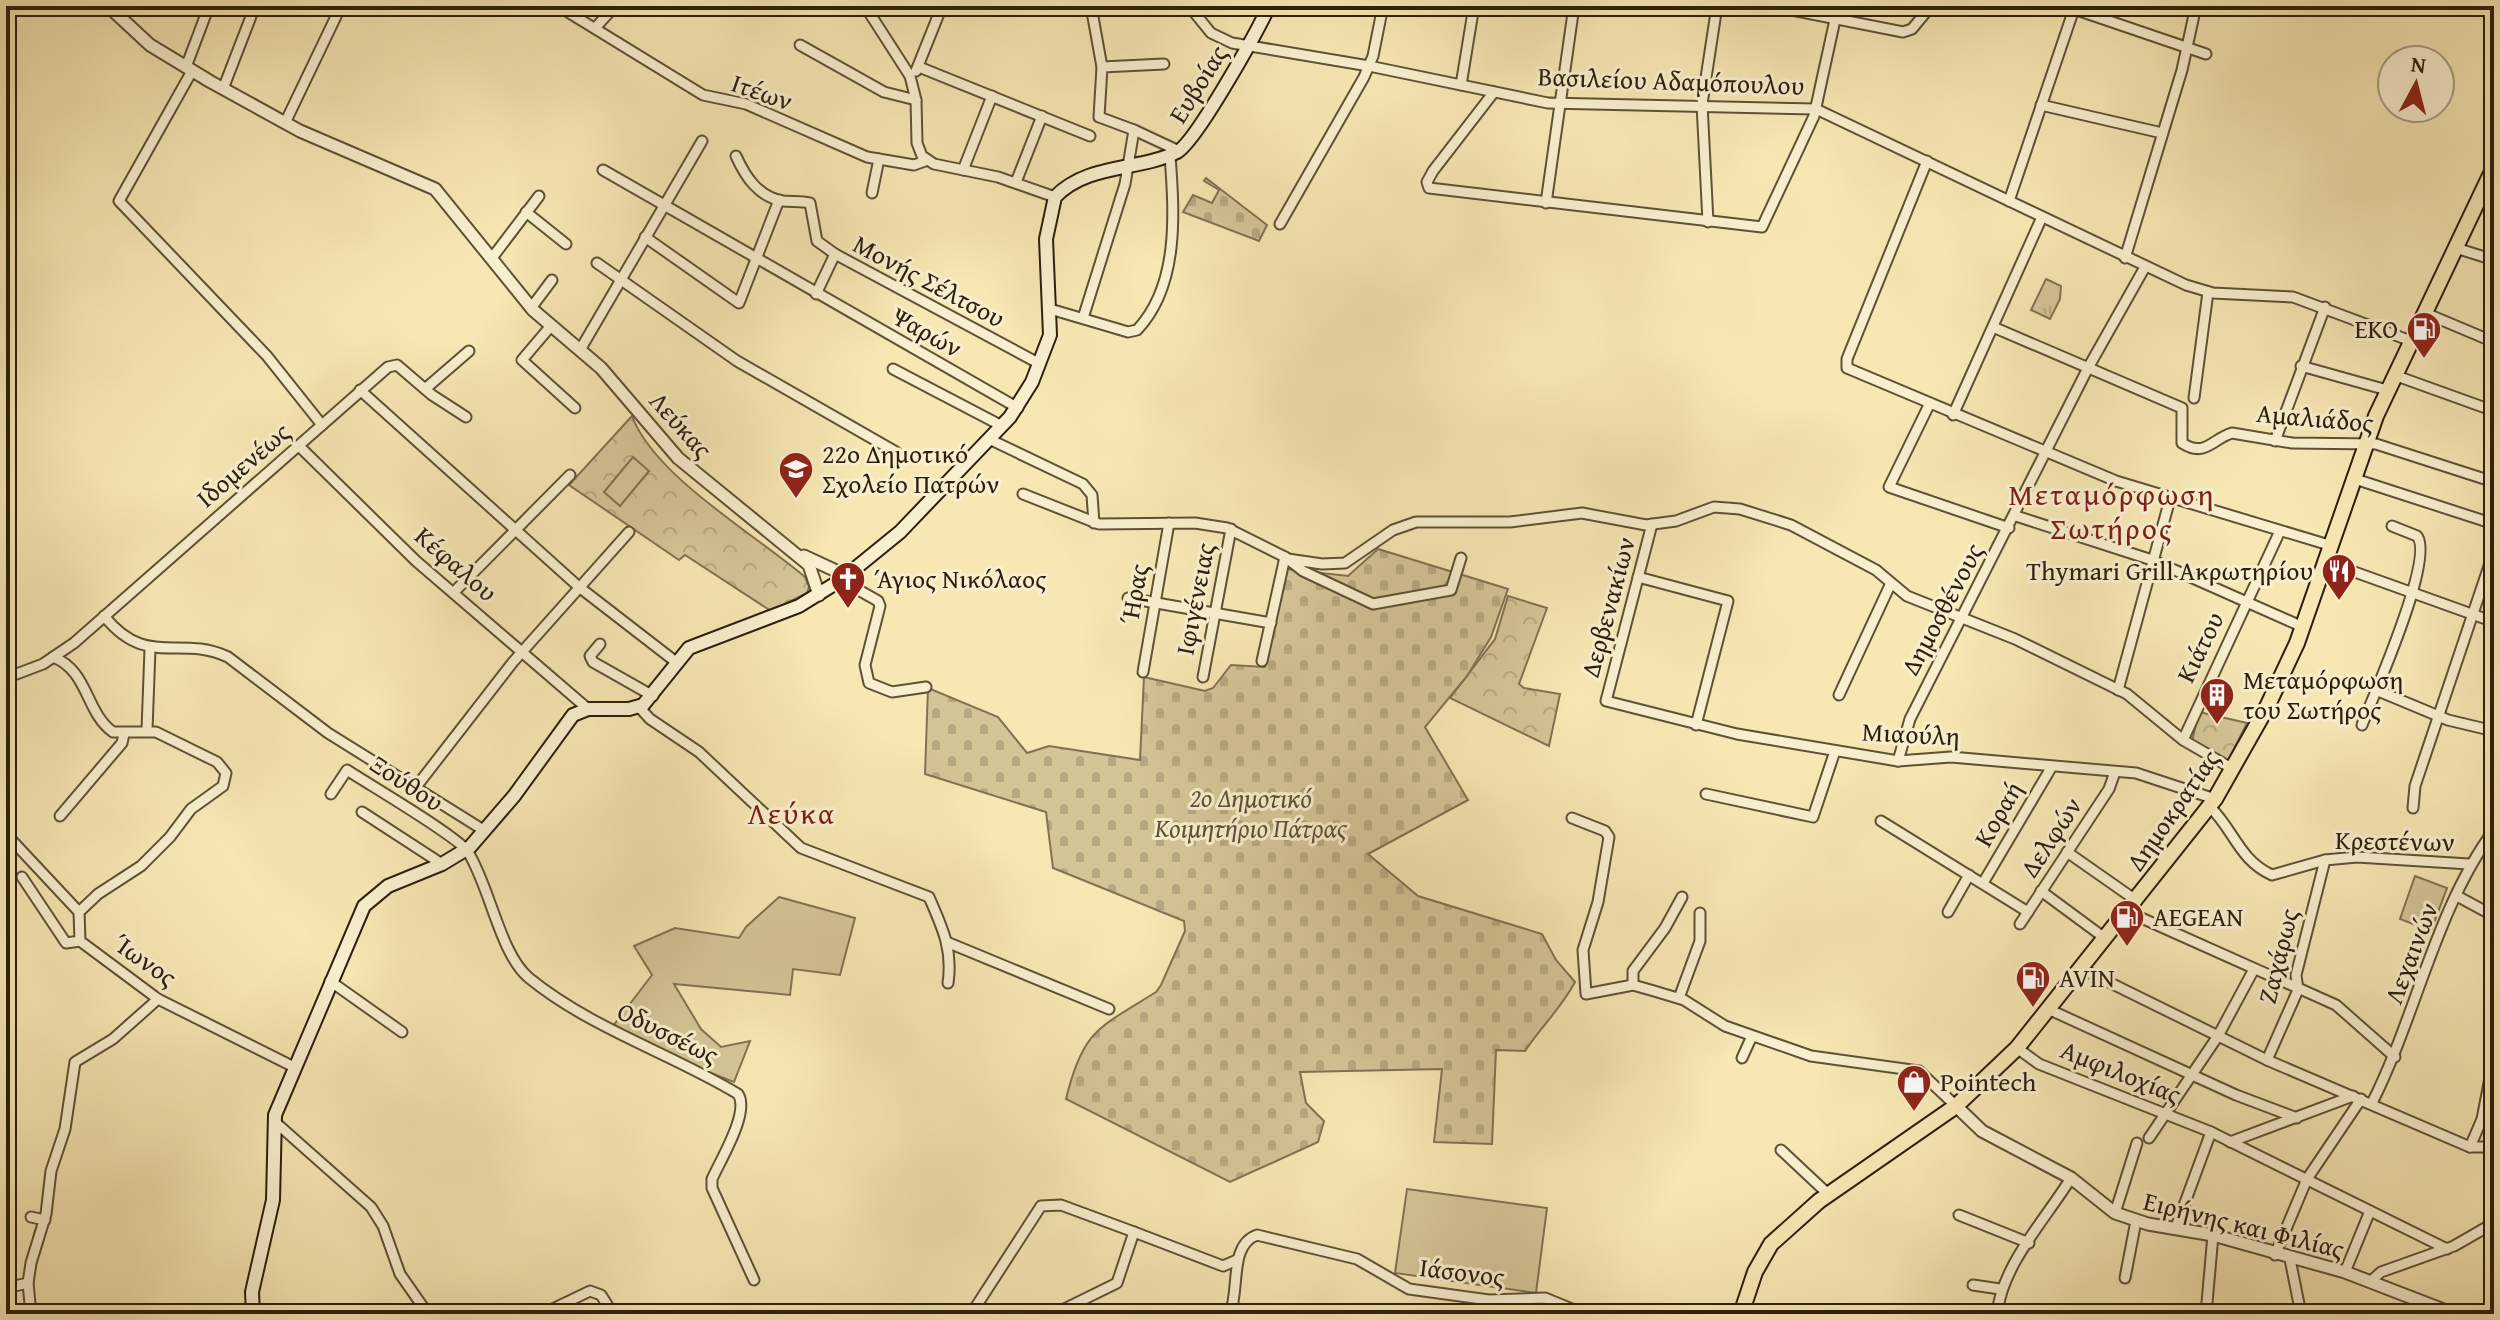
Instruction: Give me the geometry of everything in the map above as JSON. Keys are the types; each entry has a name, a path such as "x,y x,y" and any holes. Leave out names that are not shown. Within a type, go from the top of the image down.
{"main road":[{"name":"Ευβοίας","path":"1055,197 1081,180 1174,153 1196,132 1269,6"},
{"name":"Δημοκρατίας","path":"1745,1313 1755,1272 1771,1244 1828,1194 1956,1106 2017,1048 2213,803 2267,707 2303,627 2352,478 2387,390 2494,167"},
{"path":"253,1314 252,1292 273,1200 274,1121 359,913 372,897 392,884 442,864 467,850 485,831 570,718 588,709 639,707 653,696 676,662 702,642 760,622 819,595 900,532 1018,408 1040,364 1050,335 1046,239 1055,197"}],"street":[{"path":"209,6 189,69 119,201 267,356 322,425"},
{"path":"223,89 255,6"},
{"path":"285,123 341,6"},
{"name":"Ιτέων","path":"558,6 596,27 615,44 682,80 703,95 746,104 832,144 879,159 914,165 928,160 1016,182 1055,197"},
{"path":"596,27 615,6"},
{"path":"865,6 910,76 916,100 917,143 928,160"},
{"path":"910,76 919,67 942,6"},
{"path":"1050,309 1128,332 1137,330 1160,286 1174,232 1174,153 1134,130 1099,117 1102,67 1091,6"},
{"name":"Βασιλείου Αδαμόπουλου","path":"1189,6 1211,33 1248,46 1369,66 1560,105 1702,104 1816,109 2125,258 2208,292 2282,295 2325,307 2411,341"},
{"path":"1280,224 1328,145 1369,66 1383,6"},
{"path":"1461,85 1474,6"},
{"path":"1546,203 1574,6"},
{"path":"1708,222 1702,104 1717,6"},
{"path":"1771,6 1905,32 1931,6"},
{"path":"1494,92 1433,171 1427,186 1433,190 1764,226 1816,109 1838,6"},
{"path":"2125,258 2196,6"},
{"path":"2009,201 2074,7 2206,54"},
{"name":"Λεύκας","path":"114,9 150,45 223,89 285,123 427,184 531,308 609,377 662,442 746,517 796,552 814,573 819,595"},
{"name":"Ιτέων","path":"800,45 884,92 916,100"},
{"path":"1102,67 1164,64"},
{"path":"919,67 1090,136"},
{"path":"963,170 992,96"},
{"path":"2041,105 2162,133"},
{"path":"1016,182 1042,116"},
{"path":"1083,318 1130,164 1134,130"},
{"path":"580,350 702,141"},
{"path":"736,156 755,186 779,200 810,203 817,241 835,254"},
{"path":"872,193 879,159"},
{"path":"1927,161 1846,364 1853,373 2047,455 2170,499 2329,545"},
{"name":"Ψαρών","path":"603,170 1018,408"},
{"path":"492,258 539,196"},
{"path":"645,237 736,303 743,297 779,200"},
{"path":"526,212 566,244"},
{"path":"1953,415 2042,217"},
{"path":"2456,248 2494,260"},
{"name":"Μονής Σέλτσου","path":"816,294 835,254 1040,364"},
{"path":"597,263 746,367 896,452"},
{"name":"Δημοσθένους","path":"1898,761 1910,719 2047,455 2088,368 2145,267"},
{"path":"531,308 552,280"},
{"path":"2194,398 2208,292"},
{"path":"2275,441 2325,307"},
{"path":"2425,313 2494,342"},
{"path":"550,327 522,360 575,408"},
{"name":"Αμαλιάδος","path":"1993,327 2182,408 2182,443 2189,447 2210,448 2232,433 2275,441 2365,443 2494,482"},
{"path":"425,389 469,351"},
{"name":"Ιδομενέως","path":"6,678 53,657 104,616 383,370 397,365 466,417"},
{"path":"2301,366 2387,390"},
{"path":"893,369 1002,426"},
{"path":"2394,375 2494,411"},
{"path":"360,390 579,587 676,662"},
{"path":"1929,405 1889,487 2009,528"},
{"path":"989,439 1083,484 1092,495 1094,523"},
{"name":"Κέφαλου","path":"299,446 352,494 416,561 588,709"},
{"path":"454,592 570,475"},
{"path":"2352,478 2494,524"},
{"path":"1023,494 1094,523 1207,524 1231,529 1287,558 1303,571 1373,604 1451,590 1461,558"},
{"path":"2118,690 2170,499"},
{"path":"1287,558 1341,564 1393,530 1416,522 1510,522 1582,513 1652,524 1676,521 1714,507 1740,509 1787,523 1867,565 1907,596 1962,617 2118,690 2142,704 2183,740 2233,769"},
{"path":"2016,516 2152,560 2303,627"},
{"name":"Ήρας","path":"1143,672 1169,523"},
{"name":"Δερβενακίων","path":"1606,701 1652,524"},
{"path":"2362,725 2413,593 2421,540 2392,526"},
{"name":"Ιφιγένειας","path":"1203,677 1231,529"},
{"name":"Κιάτου","path":"2183,740 2280,531"},
{"path":"416,787 522,651 629,532"},
{"path":"2413,808 2413,792 2494,551"},
{"path":"796,552 878,601 880,606 866,658 869,683 892,692 926,687"},
{"path":"1262,661 1287,558"},
{"path":"2324,561 2494,622"},
{"path":"1638,577 1728,601 1696,725"},
{"path":"1839,695 1891,583"},
{"path":"1128,598 1271,623"},
{"path":"104,616 134,643 150,649 209,651 228,657 320,727 485,831"},
{"path":"600,644 590,656 593,662 653,696"},
{"path":"147,730 150,649"},
{"path":"6,834 79,912 98,894 147,861 191,809 219,789 226,778 217,762 147,730 115,734 102,723 75,672 53,657"},
{"path":"2376,690 2439,715 2494,731"},
{"name":"Μιαούλη","path":"1606,701 1696,725 1898,761 1951,757 2147,775 2213,803"},
{"path":"639,707 650,719 699,752 801,848 929,897 949,943 952,960 948,983"},
{"path":"60,816 122,743 124,734"},
{"path":"1706,794 1813,817 1835,751"},
{"name":"Κοραή","path":"1983,883 2051,768"},
{"name":"Ξούθου","path":"331,794 347,770 467,850"},
{"name":"Δελφών","path":"2020,924 2109,789 2115,772"},
{"name":"Κρεστένων","path":"2213,803 2250,862 2276,876 2325,860 2373,857 2469,864"},
{"path":"362,812 442,864"},
{"path":"1572,818 1605,831 1609,837 1598,902 1583,950 1586,994 1633,985 1679,998 1725,1026 1811,1056 1919,1071 1956,1106"},
{"path":"1881,821 2028,912"},
{"name":"Λεχαινών","path":"2372,1103 2395,1057 2469,864 2494,830"},
{"name":"Οδυσσέως","path":"467,850 513,960 529,978 604,1028 738,1094 742,1100 741,1114 712,1179 712,1188 754,1280"},
{"name":"Λεχαινών","path":"2067,852 2132,907 2253,971 2345,1011 2395,1057"},
{"name":"Ζαχάρως","path":"2267,1060 2298,990 2296,975 2325,860"},
{"path":"1948,912 1969,875"},
{"path":"22,877 66,943 80,941"},
{"path":"2041,891 2106,939"},
{"path":"2457,896 2494,916"},
{"path":"1633,985 1633,971 1638,962 1665,928 1682,897"},
{"name":"Ίωνος","path":"79,912 80,941 158,999 294,1067"},
{"path":"1679,998 1700,941 1700,913"},
{"path":"949,943 1109,1009"},
{"path":"2082,969 2267,1060 2470,1147 2494,1147"},
{"path":"2149,1138 2218,1036 2253,971"},
{"path":"330,981 402,1032"},
{"path":"31,1314 28,1283 45,1220 50,1175 65,1129 76,1061 113,1039 158,999"},
{"path":"2048,1009 2297,1118"},
{"path":"1742,1058 1752,1036"},
{"name":"Αμφιλοχίας","path":"2017,1048 2039,1064 2211,1132 2447,1249"},
{"path":"2470,1147 2482,1119 2494,1057"},
{"path":"2230,1142 2357,1097"},
{"path":"2275,1255 2307,1179 2357,1097"},
{"name":"Ειρήνης και Φιλίας","path":"1956,1106 1982,1131 2071,1178 2115,1213 2136,1221 2213,1235 2275,1255 2345,1272 2454,1314"},
{"path":"274,1121 371,1207 383,1226 400,1274 428,1314"},
{"path":"2176,1227 2211,1132"},
{"path":"2115,1213 2137,1143"},
{"path":"1781,1150 1828,1194"},
{"path":"1997,1314 2000,1289 2013,1264 2071,1178"},
{"path":"1025,1314 974,1311 1041,1206 1061,1205 1223,1266 1237,1260 1237,1288 1230,1314"},
{"path":"2345,1272 2370,1211"},
{"path":"1959,1215 2029,1243"},
{"path":"31,1217 45,1220"},
{"path":"2125,1278 2136,1221"},
{"path":"2371,1281 2389,1269 2447,1249 2494,1223"},
{"path":"1054,1314 1117,1283 1134,1232"},
{"name":"Ιάσονος","path":"1237,1260 1246,1239 1269,1235 1357,1259 1409,1289 1489,1300 1542,1297 1584,1314"},
{"path":"2206,1314 2213,1235"},
{"path":"2290,1259 2301,1314"},
{"path":"6,1288 28,1283"},
{"path":"1973,1285 2000,1289"},
{"path":"542,1314 590,1291 601,1295 613,1314"},
{"path":"2064,1314 2069,1310 2088,1314"}],"green space":[{"path":"1206,178 1267,225 1259,241 1183,212 1193,195 1212,203 1219,190 1204,181"},
{"path":"2046,279 2061,286 2060,299 2050,319 2031,310"},
{"path":"632,416 661,461 708,503 805,577 809,587 807,593 771,611 685,555 679,560 569,485"},
{"path":"633,457 649,471 620,506 604,492"},
{"name":"2o Δημοτικό Κοιμητήριο Πάτρας","path":"1378,549 1508,589 1491,637 1467,676 1425,727 1468,800 1368,854 1418,896 1542,934 1556,960 1575,982 1525,1051 1496,1050 1492,1144 1434,1142 1442,1069 1300,1072 1306,1103 1324,1121 1318,1142 1230,1182 1066,1099 1079,1058 1096,1033 1156,992 1161,985 1185,931 1184,921 1053,868 1046,812 925,774 928,688 998,717 1027,753 1049,746 1140,760 1144,677 1205,691 1213,688 1231,665 1265,667 1286,569 1348,576"},
{"path":"1508,596 1547,608 1519,684 1524,688 1560,694 1549,746 1450,698 1495,639"},
{"path":"2199,712 2247,723 2228,761 2192,741"},
{"path":"2415,876 2447,888 2431,931 2400,919"},
{"path":"779,897 855,918 840,975 793,969 790,995 674,984 701,1029 721,1047 750,1041 734,1082 669,1057 613,1026 652,975 634,946 675,928 739,938 746,927"},
{"path":"1407,1189 1547,1208 1536,1293 1395,1273"}],"place":[{"name":"EKO","path":"2424,360"},
{"name":"22ο Δημοτικό Σχολείο Πατρών","path":"796,500"},
{"name":"Thymari Grill Ακρωτηρίου","path":"2339,602"},
{"name":"Άγιος Νικόλαος","path":"848,610"},
{"name":"Μεταμόρφωση του Σωτήρος","path":"2217,726"},
{"name":"AEGEAN","path":"2127,948"},
{"name":"AVIN","path":"2033,1009"},
{"name":"Pointech","path":"1914,1113"}],"district":[{"name":"Μεταμόρφωση Σωτήρος","path":"2112,512"},
{"name":"Λεύκα","path":"792,814"}]}
